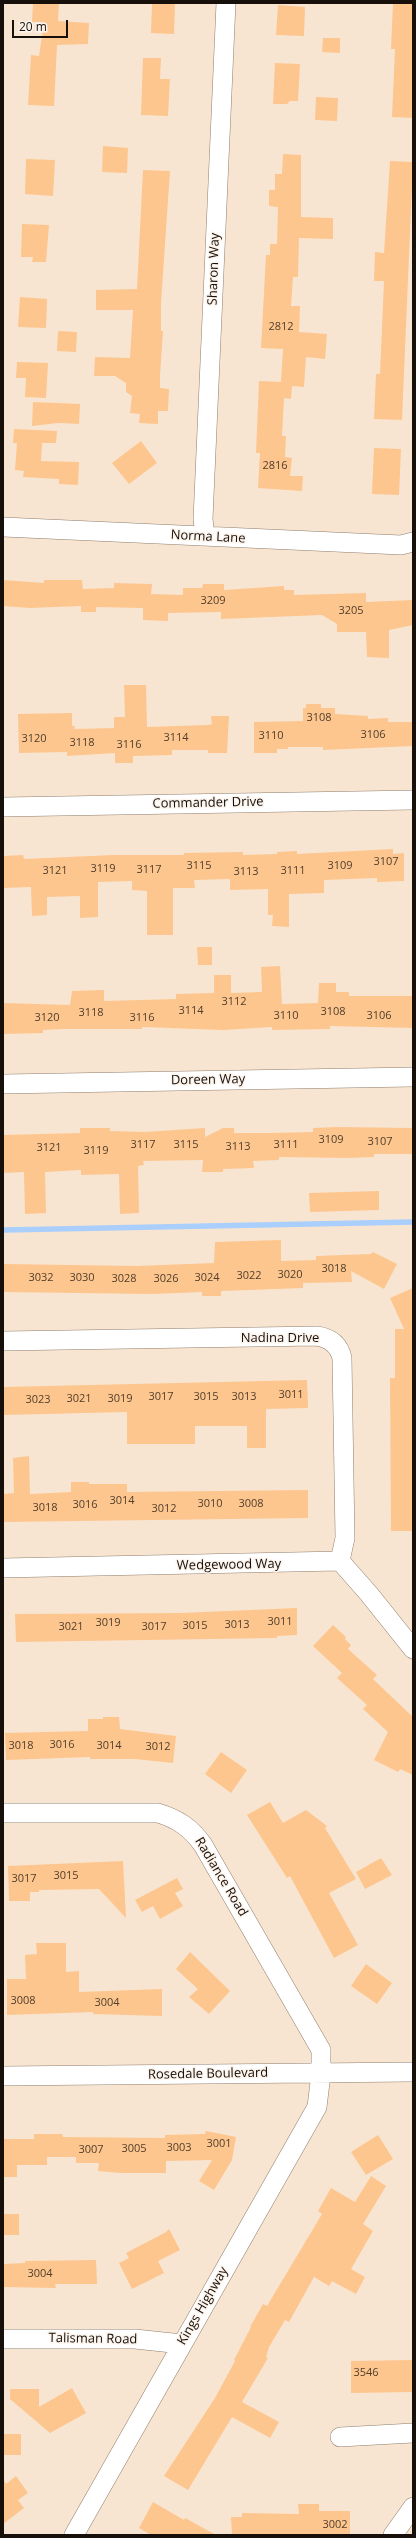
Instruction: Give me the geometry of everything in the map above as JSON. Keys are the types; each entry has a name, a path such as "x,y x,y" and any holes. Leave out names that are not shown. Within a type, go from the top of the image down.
{"street":[{"name":"Sharon Way","path":"205,536 203,519 226,3"},
{"name":"Norma Lane","path":"3,527 401,545 413,542"},
{"name":"Commander Drive","path":"3,807 413,800"},
{"name":"Doreen Way","path":"3,1084 413,1077"},
{"name":"Nadina Drive","path":"3,1341 317,1336 330,1340 336,1345 342,1358 345,1538 340,1561"},
{"name":"Wedgewood Way","path":"3,1568 340,1561"},
{"path":"340,1561 369,1594 413,1649"},
{"name":"Radiance Road","path":"3,1813 145,1812 172,1817 188,1827 203,1845 316,2038 321,2050 321,2074"},
{"name":"Rosedale Boulevard","path":"3,2076 413,2072"},
{"name":"Kings Highway","path":"74,2535 317,2107 321,2074"},
{"name":"Talisman Road","path":"3,2339 135,2339 182,2344"},
{"path":"340,2436 413,2433"},
{"path":"393,2535 413,2508"}],"building":[{"path":"33,3 59,3 58,21 89,23 88,44 57,45 54,106 28,105 31,55 39,56 44,22 32,22"},
{"path":"152,3 175,3 174,34 151,33"},
{"path":"393,3 413,3 413,118 392,117 395,49 391,49"},
{"path":"278,5 305,7 304,36 276,35"},
{"path":"323,38 340,38 340,53 322,52"},
{"path":"143,58 161,58 160,79 170,79 168,116 141,115"},
{"path":"275,63 300,64 298,101 290,101 287,104 273,104"},
{"path":"316,97 338,98 337,121 315,120"},
{"path":"103,146 128,148 127,173 102,172"},
{"path":"283,154 301,155 301,217 333,218 333,239 299,238 298,277 293,277 291,306 300,306 299,332 327,334 325,359 306,357 304,387 292,386 291,399 284,398 282,436 286,436 285,457 292,458 290,476 303,476 302,491 258,488 260,453 256,453 259,381 281,382 283,349 261,348 266,255 270,255 270,244 277,244 278,207 269,206 269,190 275,190 275,174 282,174"},
{"path":"26,159 55,160 53,196 25,194"},
{"path":"390,161 413,162 402,420 374,419 376,374 380,374 384,281 374,281 375,252 384,253"},
{"path":"143,170 170,171 161,303 161,331 163,331 160,375 160,388 169,389 168,411 158,411 158,424 139,423 140,414 130,413 132,396 126,392 126,383 115,376 94,376 95,357 130,358 133,310 96,310 96,290 137,289"},
{"path":"22,224 49,225 46,262 32,262 33,257 21,257"},
{"path":"20,297 47,299 46,328 18,327"},
{"path":"58,331 77,332 76,352 57,351"},
{"path":"17,362 48,363 46,398 25,397 26,378 16,378"},
{"path":"33,402 80,404 79,424 58,423 32,426"},
{"path":"14,429 57,431 56,443 42,443 41,461 79,462 78,485 59,484 59,479 23,477 24,471 15,470 17,443 13,443"},
{"path":"141,441 157,463 129,484 112,463"},
{"path":"374,448 401,449 399,495 372,494"},
{"path":"3,580 44,583 44,580 82,580 83,589 114,588 114,583 152,584 151,594 183,595 183,588 202,588 203,584 224,584 224,590 284,586 284,590 294,590 294,595 366,593 366,602 413,600 413,625 389,630 389,658 367,657 366,632 337,632 337,624 322,615 221,619 221,612 168,613 168,621 143,620 143,608 96,607 96,612 81,612 81,606 30,608 3,606"},
{"path":"124,685 146,685 147,727 208,725 212,724 211,716 229,716 227,753 208,753 208,750 172,750 172,755 133,756 133,763 115,763 115,753 67,756 67,752 19,753 18,714 72,713 72,726 75,726 74,729 114,728 114,717 125,717"},
{"path":"306,704 321,704 321,708 335,708 335,714 368,716 368,719 388,718 388,722 413,722 413,746 323,750 323,747 288,747 288,749 277,749 277,753 254,753 254,722 303,721 303,708 306,708"},
{"path":"393,849 393,854 404,853 404,881 377,882 377,878 324,880 324,893 289,894 289,927 272,926 273,915 268,915 268,889 230,890 230,879 194,880 195,888 173,888 173,935 147,935 147,891 132,890 132,881 98,882 98,917 80,918 80,896 47,897 47,915 32,916 31,887 3,888 3,856 23,855 24,859 113,855 184,855 184,853 243,852 243,855 277,854 277,852 297,851 297,854"},
{"path":"197,947 212,947 212,965 198,965"},
{"path":"280,966 282,1004 318,1003 319,983 336,983 336,992 349,992 349,996 413,996 413,1028 330,1026 330,1029 272,1030 272,1027 223,1030 142,1027 142,1029 63,1029 43,1030 43,1033 3,1034 3,1003 70,1005 72,991 104,990 104,1001 176,999 176,994 214,993 214,975 231,975 231,993 262,992 261,967"},
{"path":"80,1128 110,1128 110,1131 145,1132 205,1128 205,1137 223,1128 234,1128 234,1133 270,1133 313,1132 313,1128 413,1128 413,1154 374,1154 374,1157 349,1158 279,1157 279,1160 253,1161 254,1168 223,1169 223,1172 202,1172 203,1160 143,1161 144,1165 138,1166 139,1213 120,1214 119,1174 81,1175 81,1170 45,1172 46,1213 25,1214 24,1172 3,1173 3,1135 80,1133"},
{"path":"379,1191 379,1210 310,1212 309,1193"},
{"path":"281,1240 281,1261 316,1260 316,1256 371,1254 373,1252 397,1264 384,1289 351,1271 352,1282 303,1283 303,1288 221,1291 221,1296 202,1296 202,1292 152,1294 3,1292 3,1264 137,1266 214,1263 215,1242"},
{"path":"413,1288 413,1531 391,1531 390,1378 395,1378 395,1329 404,1329 390,1298"},
{"path":"307,1380 308,1408 266,1409 266,1448 247,1448 247,1426 195,1426 195,1444 127,1444 127,1412 3,1415 3,1387"},
{"path":"29,1456 30,1494 71,1492 71,1482 89,1482 89,1484 127,1484 127,1492 308,1490 308,1518 3,1522 3,1494 14,1493 13,1458"},
{"path":"297,1608 297,1635 277,1636 277,1638 16,1642 15,1614 181,1613"},
{"path":"333,1625 346,1637 345,1639 351,1645 348,1649 377,1675 373,1679 413,1717 413,1775 400,1769 398,1772 374,1760 388,1732 363,1709 367,1705 337,1678 342,1673 313,1646"},
{"path":"103,1717 119,1717 120,1729 176,1736 173,1763 135,1759 90,1759 90,1757 6,1760 5,1733 88,1731 88,1719 103,1719"},
{"path":"221,1752 247,1770 231,1793 205,1774"},
{"path":"270,1802 283,1823 306,1810 327,1826 325,1828 356,1879 329,1893 358,1945 334,1958 290,1876 287,1878 247,1815"},
{"path":"381,1858 392,1875 365,1889 356,1872"},
{"path":"123,1861 126,1918 99,1889 39,1890 39,1892 30,1892 30,1901 9,1901 8,1866"},
{"path":"177,1878 183,1889 175,1893 183,1906 160,1919 153,1906 142,1912 135,1900"},
{"path":"36,1943 66,1943 66,1972 79,1971 79,1992 162,1989 162,2016 93,2014 93,2012 7,2015 7,1979 26,1979 25,1955 37,1954"},
{"path":"190,1952 230,1991 209,2014 189,1997 198,1989 176,1969"},
{"path":"366,1964 392,1983 377,2004 351,1986"},
{"path":"206,2131 236,2137 232,2160 214,2190 199,2181 212,2160 166,2161 166,2173 120,2173 98,2171 99,2163 76,2163 76,2157 47,2157 47,2165 17,2165 17,2177 3,2177 3,2139 34,2139 34,2134 62,2134 63,2137 165,2138 165,2135 205,2134"},
{"path":"378,2135 393,2159 366,2175 351,2152"},
{"path":"371,2176 386,2186 363,2224 373,2231 351,2269 365,2277 356,2294 332,2281 329,2286 314,2277 289,2322 285,2320 269,2347 266,2357 268,2358 242,2402 279,2422 270,2438 232,2417 188,2490 164,2476 215,2398 263,2304 267,2306 322,2214 318,2211 331,2188 355,2202"},
{"path":"3,2214 19,2214 19,2235 3,2235"},
{"path":"169,2229 180,2250 158,2261 164,2273 132,2289 119,2263 129,2258 126,2253"},
{"path":"96,2260 97,2284 55,2284 56,2288 3,2287 3,2264 25,2263 25,2261"},
{"path":"413,2360 413,2392 351,2393 351,2361"},
{"path":"72,2388 86,2413 50,2433 10,2399 10,2389 39,2389 39,2407"},
{"path":"3,2434 21,2434 21,2455 3,2455"},
{"path":"16,2476 28,2493 18,2500 24,2508 3,2524 3,2479 6,2484"},
{"path":"153,2502 184,2520 185,2518 216,2535 151,2535 139,2528"},
{"path":"298,2504 319,2504 319,2511 350,2511 350,2535 232,2535 231,2517 242,2517 242,2513 299,2514"}],"waterway":[{"path":"3,1230 413,1222"}]}
